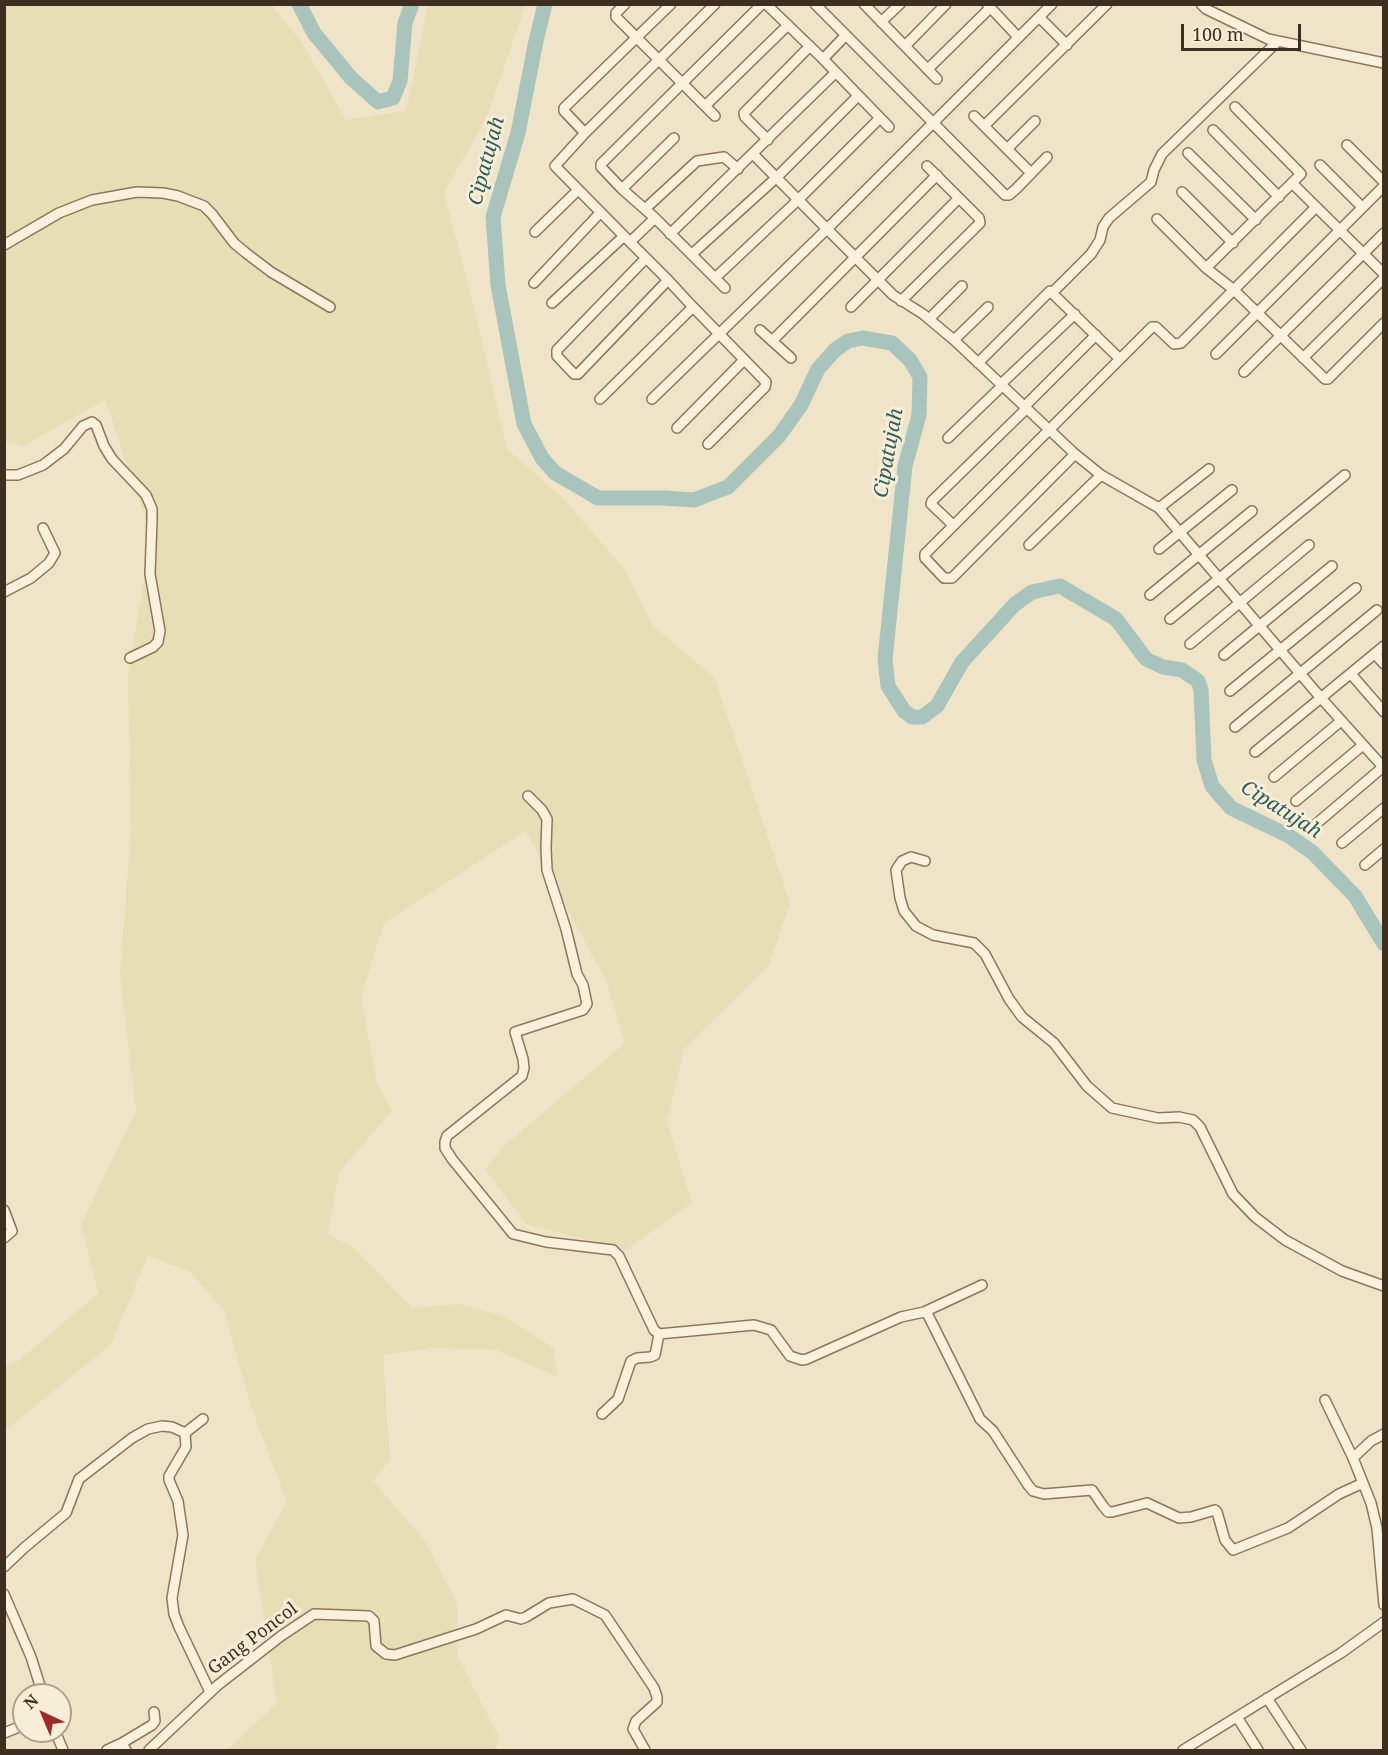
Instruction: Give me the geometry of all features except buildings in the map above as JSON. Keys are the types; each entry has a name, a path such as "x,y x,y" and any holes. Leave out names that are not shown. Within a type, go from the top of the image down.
{"street":[{"path":"625,4 616,16 715,116"},
{"path":"585,133 564,111 564,108 671,4"},
{"path":"708,444 766,385 764,380 554,164 715,4"},
{"path":"601,166 764,4 788,24 889,127"},
{"path":"815,4 1005,195 1009,195 1047,157"},
{"path":"864,4 937,79"},
{"path":"882,22 900,4"},
{"path":"905,46 946,4"},
{"path":"652,399 934,124 1052,4"},
{"path":"984,126 1107,4"},
{"path":"1201,4 1206,9 1251,32 1276,42 1383,63"},
{"path":"927,69 988,6 1018,37"},
{"path":"1039,17 1067,45"},
{"path":"705,106 788,24"},
{"path":"823,59 846,35"},
{"path":"978,363 1049,292 1053,292 1091,254 1109,218 1151,182 1162,154 1276,42"},
{"path":"768,140 744,114 810,46"},
{"path":"670,234 836,73"},
{"path":"692,254 776,178 858,96"},
{"path":"1206,268 1300,175 1300,171 1235,108"},
{"path":"974,116 1031,173"},
{"path":"715,278 880,118"},
{"path":"1007,149 1035,121"},
{"path":"1213,130 1279,197"},
{"path":"622,189 674,138"},
{"path":"1216,354 1383,184 1347,146"},
{"path":"1188,153 1256,220"},
{"path":"753,154 878,280 901,301 929,319 954,340 1075,454 1101,475 1159,508 1299,674 1382,764 1316,824"},
{"path":"646,208 699,160 724,157 738,169"},
{"path":"592,158 622,189 646,208 725,288"},
{"path":"1320,165 1362,207"},
{"path":"901,301 980,225 979,218 927,166"},
{"path":"772,341 937,175"},
{"path":"1292,183 1383,274"},
{"path":"535,232 578,190"},
{"path":"4,245 64,210 92,200 137,192 171,194 204,206 246,254 271,272 330,307"},
{"path":"1182,192 1233,243"},
{"path":"851,307 959,198"},
{"path":"1075,454 952,578 948,579 924,556 1153,327 1174,344 1179,344 1316,207"},
{"path":"534,283 600,213"},
{"path":"552,303 655,218"},
{"path":"1157,219 1206,268 1234,290 1324,379 1327,379 1383,323"},
{"path":"1244,372 1383,233"},
{"path":"646,258 557,350 557,356 574,374 578,374 668,280"},
{"path":"1303,358 1383,278"},
{"path":"929,319 962,286"},
{"path":"1053,292 1120,359"},
{"path":"600,399 693,307"},
{"path":"954,340 988,307"},
{"path":"948,438 1075,314"},
{"path":"760,330 791,358"},
{"path":"953,525 931,504 932,501 1096,335"},
{"path":"677,428 744,360"},
{"path":"4,475 18,475 43,465 64,449 83,426 92,422 112,459 146,495 152,509 150,574 160,632 158,642 153,647 130,657"},
{"path":"1159,508 1209,469"},
{"path":"1029,545 1101,475"},
{"path":"1170,619 1346,475"},
{"path":"1159,549 1232,490"},
{"path":"1150,595 1252,511"},
{"path":"4,592 31,578 49,564 55,553 43,528"},
{"path":"1190,644 1309,545"},
{"path":"1224,655 1332,566"},
{"path":"1230,691 1356,588"},
{"path":"1235,727 1377,610"},
{"path":"1255,752 1383,646"},
{"path":"1375,654 1383,664"},
{"path":"1351,674 1383,712"},
{"path":"1274,777 1341,721"},
{"path":"1296,801 1363,745"},
{"path":"528,796 542,810 547,819 547,870 566,929 577,974 584,985 587,1004 583,1010 515,1032 524,1059 522,1076 447,1136 445,1148 513,1235 546,1242 610,1249 616,1252 654,1330 659,1334 754,1325 771,1330 790,1356 802,1360 982,1285"},
{"path":"1342,843 1383,808"},
{"path":"1365,865 1383,849"},
{"path":"925,861 911,857 902,861 896,870 904,910 916,926 933,935 974,943 985,954 1009,999 1022,1017 1054,1043 1087,1086 1112,1108 1158,1118 1179,1117 1193,1120 1200,1127 1233,1194 1255,1217 1285,1240 1314,1256 1342,1271 1383,1286"},
{"path":"4,1210 12,1231 4,1238"},
{"path":"924,1311 980,1419 993,1431 1028,1485 1038,1492 1044,1494 1092,1490 1103,1506 1112,1512 1147,1503 1179,1518 1215,1510 1228,1547 1233,1550 1288,1528 1339,1494 1363,1483"},
{"path":"602,1414 618,1399 632,1361 655,1355 659,1334"},
{"path":"1325,1400 1353,1458 1371,1503 1377,1528 1383,1605"},
{"path":"185,1433 203,1419"},
{"path":"4,1567 66,1513 79,1479 132,1438 148,1429 162,1426 172,1427 185,1433"},
{"path":"185,1433 185,1449 169,1476 170,1485 178,1502 183,1535 171,1598 179,1627 210,1692"},
{"path":"1353,1458 1371,1441 1383,1434"},
{"path":"4,1594 31,1657 39,1683"},
{"name":"Gang Poncol","path":"149,1750 210,1692 281,1636 314,1614 370,1617 374,1621 376,1646 389,1655 406,1653 476,1629 506,1615 521,1619 549,1603 573,1599 605,1614 642,1668 657,1697 657,1702 636,1721 633,1729 645,1750"},
{"path":"1183,1750 1341,1653 1383,1622"},
{"path":"1268,1698 1300,1750"},
{"path":"107,1750 124,1747 152,1725 155,1719 154,1712"},
{"path":"1237,1717 1258,1750"}],"shaded area":[{"path":"5,5 271,5 301,41 346,120 406,111 428,5 526,5 486,118 444,193 507,449 564,499 625,570 652,625 714,677 790,903 769,965 684,1049 667,1121 692,1203 626,1250 526,1224 485,1169 505,1145 625,1043 606,981 526,831 384,923 361,997 377,1084 392,1111 339,1172 328,1234 354,1248 412,1308 460,1304 505,1317 554,1348 557,1377 497,1350 433,1348 383,1355 390,1460 373,1481 425,1541 457,1604 457,1655 500,1739 494,1750 227,1750 277,1703 255,1560 287,1502 251,1407 224,1310 189,1271 148,1256 111,1344 5,1431 5,1366 18,1361 98,1294 81,1225 136,1111 120,975 131,829 128,674 151,537 105,400 23,446 5,442"}],"waterway":[{"name":"Cipatujah","path":"299,4 314,33 351,78 378,102 393,98 400,81 405,23 412,4"},
{"name":"Cipatujah","path":"545,4 518,133 493,217 498,285 524,424 542,458 555,473 598,498 694,500 728,487 779,436 801,405 818,369 835,350 848,341 862,338 892,343 910,360 920,377 919,415 905,466 885,659 888,686 904,711 912,717 922,717 937,706 962,662 1015,604 1032,592 1060,586 1116,619 1146,659 1163,667 1182,670 1198,681 1201,690 1204,760 1212,786 1231,808 1289,836 1312,852 1355,896 1384,944"}]}
